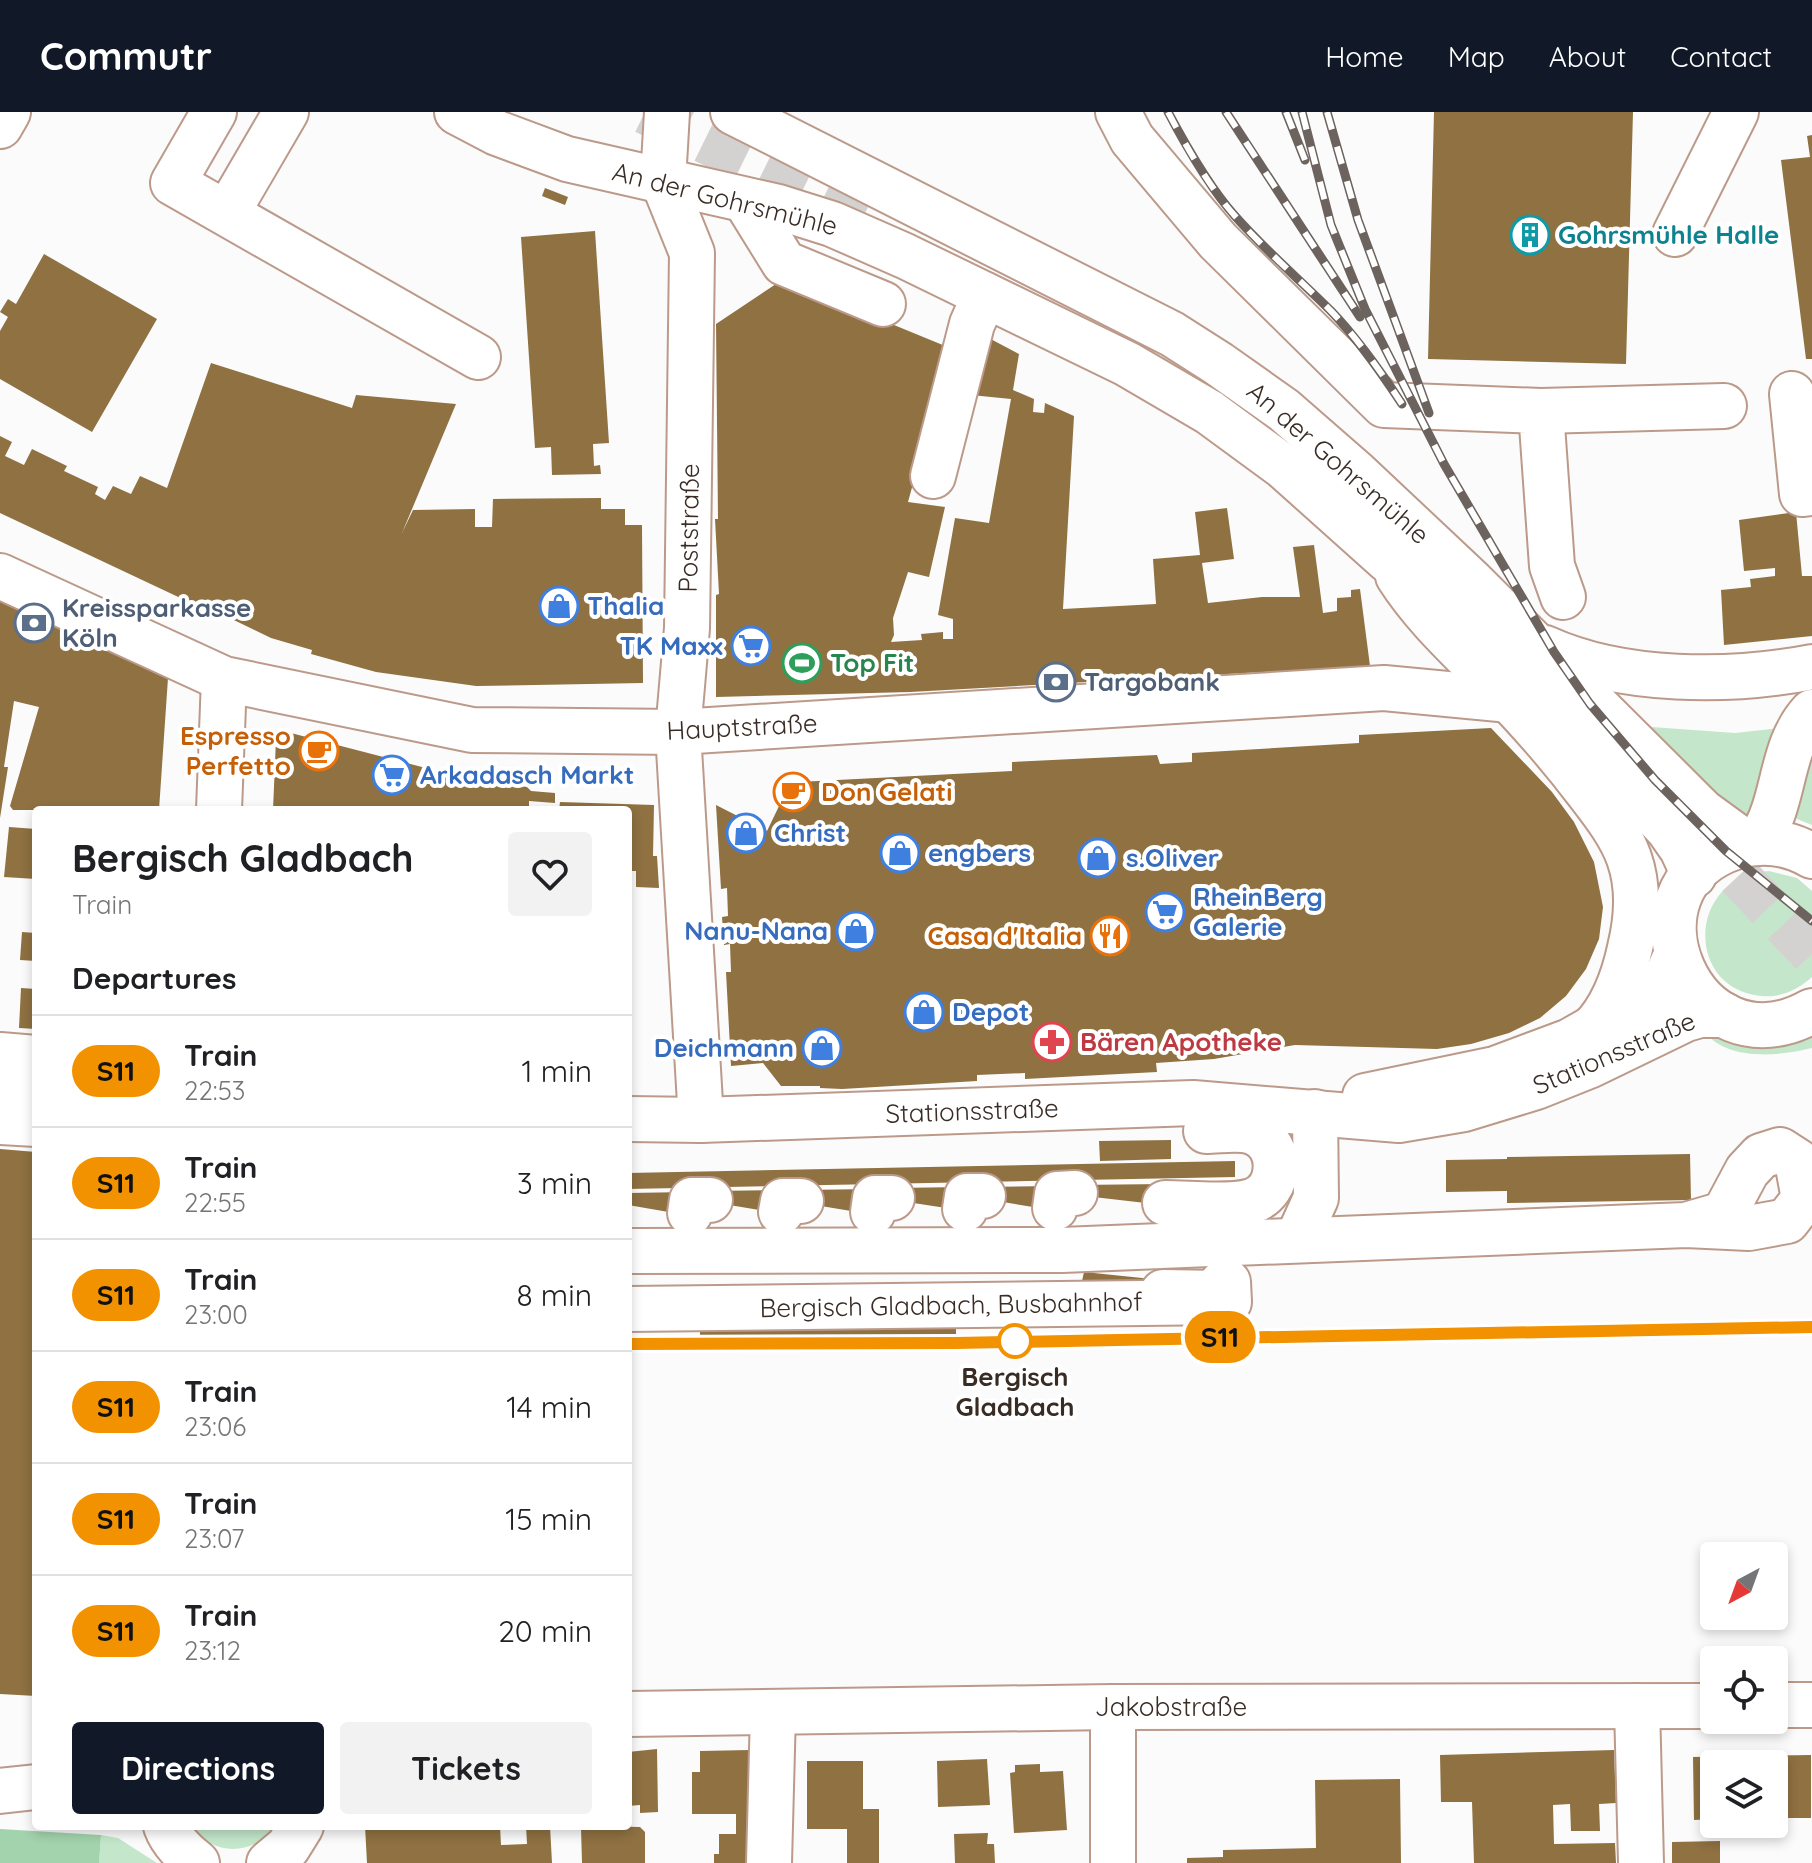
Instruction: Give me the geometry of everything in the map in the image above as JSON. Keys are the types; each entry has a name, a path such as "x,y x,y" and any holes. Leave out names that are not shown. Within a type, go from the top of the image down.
{"street":[{"path":"0,126 8,112"},
{"path":"227,213 286,112"},
{"name":"An der Gohrsmühle","path":"457,112 497,133 567,159 809,215 905,256 1127,364 1209,412 1284,467 1388,560 1452,609 1552,704 1668,829 1694,875"},
{"path":"663,181 667,112"},
{"name":"An der Gohrsmühle","path":"733,112 1172,334 1284,410 1355,472 1703,812 1753,843"},
{"path":"1118,112 1132,139 1218,241 1384,405 1541,411 1724,406"},
{"path":"1675,234 1736,112"},
{"path":"204,129 173,183 478,357"},
{"name":"Poststraße","path":"663,181 692,253 687,628 678,732 701,1120"},
{"path":"745,200 784,263 881,310 905,256"},
{"path":"933,476 972,324 985,295"},
{"path":"1792,394 1802,494 1812,493"},
{"path":"1541,411 1552,566 1563,597"},
{"name":"An der Gohrsmühle","path":"1388,560 1410,595 1510,700 1576,776 1610,821 1630,859 1636,897 1633,938 1613,997 1591,1030"},
{"name":"Hauptstraße","path":"0,576 224,679 472,730 678,732 1384,688 1510,700"},
{"path":"1532,642 1583,662 1658,674 1739,676 1812,667"},
{"path":"219,806 224,679"},
{"path":"1753,843 1775,810 1792,741 1812,712"},
{"path":"1812,856 1783,844 1753,843 1718,854 1694,875 1677,907 1673,931 1676,955 1693,990 1724,1015 1744,1022 1775,1024 1812,1011"},
{"name":"Stationsstraße","path":"1315,1112 1356,1097 1495,1069 1532,1057 1591,1030 1644,999 1665,980 1676,955"},
{"name":"Stationsstraße","path":"632,1119 701,1120 1193,1103 1399,1120 1464,1109 1536,1087 1573,1073 1686,1019 1700,1015 1724,1015"},
{"path":"0,1055 32,1058"},
{"path":"0,1087 32,1090"},
{"path":"1297,1240 1316,1198 1315,1112"},
{"path":"0,1122 32,1124"},
{"path":"632,1141 1242,1130 1254,1132 1267,1140 1274,1153 1277,1166 1275,1179 1267,1191 1255,1200 1241,1203 1165,1203"},
{"path":"632,1251 991,1252 1686,1225"},
{"name":"Bergisch Gladbach, Busbahnhof","path":"632,1309 1229,1302 1228,1282 1222,1283 1220,1293 1163,1292"},
{"path":"1788,1705 1812,1705"},
{"path":"1637,1706 1641,1863"},
{"name":"Jakobstraße","path":"632,1714 1113,1707 1700,1706"},
{"path":"1113,1707 1113,1863"},
{"path":"769,1863 773,1712"},
{"path":"0,1791 32,1787"},
{"path":"0,1800 32,1803"},
{"path":"271,1862 288,1847 299,1830"}],"green space":[{"path":"1624,725 1735,733 1780,728 1751,816 1743,822"},
{"path":"1809,754 1812,756 1812,825 1797,819 1794,813"},
{"path":"1769,871 1797,878 1812,891 1812,977 1788,992 1761,996 1736,988 1718,974 1708,954 1705,932 1710,910 1723,891 1742,877"},
{"path":"1707,1035 1759,1048 1782,1047 1812,1038 1812,1048 1786,1053 1743,1053 1717,1043"},
{"path":"0,1829 101,1835 99,1863 0,1863"},
{"path":"196,1830 273,1830 258,1843 234,1849 211,1844"},
{"path":"101,1835 118,1838 157,1863 99,1863"}],"building":[{"name":"Gohrsmühle Halle","path":"1434,112 1633,112 1626,364 1428,359"},
{"path":"1812,135 1812,359 1806,359 1781,160 1810,157 1807,136"},
{"path":"545,188 568,197 565,205 542,196"},
{"path":"595,231 609,443 593,444 594,466 600,465 601,474 552,475 551,447 535,448 521,237"},
{"path":"44,254 157,319 92,432 0,379 0,331 8,317 0,312 8,299 16,304"},
{"path":"776,284 871,319 877,318 950,348 908,502 945,507 929,577 908,572 893,618 894,635 891,642 922,640 921,634 943,632 943,639 953,639 953,619 938,615 955,518 989,523 1011,399 971,395 985,336 1019,354 1013,390 1034,399 1033,412 1044,413 1045,403 1074,416 1063,609 1156,604 1153,559 1200,555 1195,512 1227,508 1234,559 1202,563 1208,603 1262,597 1300,597 1293,547 1314,545 1323,613 1337,611 1337,598 1351,597 1351,590 1360,589 1370,666 910,692 716,697 716,595 719,594 715,519 718,519 716,324"},
{"path":"211,363 352,408 356,395 456,404 402,533 413,510 475,509 475,527 492,527 493,499 601,498 601,509 625,509 625,525 642,525 643,683 476,686 376,672 311,654 312,650 271,638 0,513 0,436 12,442 5,456 24,465 32,449 67,466 64,471 98,487 95,494 105,500 113,486 131,494 140,476 167,488"},
{"path":"1796,512 1802,576 1812,576 1812,636 1724,645 1721,590 1751,587 1750,579 1775,576 1775,568 1744,571 1739,520"},
{"path":"0,599 168,678 159,806 32,806 32,810 13,810 10,806 39,707 14,701 0,818"},
{"name":"RheinBerg Galerie","path":"1491,728 1552,792 1574,822 1594,862 1603,907 1599,939 1586,969 1566,996 1540,1018 1509,1033 1471,1044 1437,1049 1295,1045 1214,1059 1156,1063 1157,1072 1025,1079 1025,1073 977,1075 977,1081 842,1089 781,1086 763,1063 731,1066 726,972 731,972 730,944 724,945 722,917 728,916 727,888 721,889 716,805 767,831 780,804 779,783 1012,771 1012,762 1157,755 1160,764 1192,762 1192,753 1359,743 1359,735"},
{"path":"287,732 449,774 555,793 555,803 529,801 529,806 273,806 276,739"},
{"path":"560,802 654,805 653,856 657,856 659,888 636,887 636,871 632,871 632,806 560,806"},
{"path":"9,827 32,829 32,879 4,877"},
{"path":"22,932 32,933 32,961 20,960"},
{"path":"21,988 32,989 32,1029 19,1028"},
{"path":"1171,1140 1171,1159 1100,1161 1099,1141"},
{"path":"0,1149 32,1152 32,1696 0,1694"},
{"path":"1690,1154 1691,1200 1507,1203 1507,1191 1446,1192 1446,1160"},
{"path":"1235,1161 1235,1177 632,1189 632,1173"},
{"path":"1165,1184 1163,1205 1076,1195 1077,1185"},
{"path":"1055,1186 1051,1210 985,1199 985,1187"},
{"path":"963,1187 959,1210 894,1200 895,1188"},
{"path":"872,1189 869,1214 803,1203 803,1190"},
{"path":"781,1190 777,1213 711,1202 713,1191"},
{"path":"690,1192 686,1215 632,1206 632,1193"},
{"path":"1084,1272 1171,1281 1078,1299"},
{"path":"700,1311 956,1311 956,1343 700,1343"},
{"path":"657,1749 658,1812 640,1813 640,1805 632,1806 632,1752"},
{"path":"750,1750 751,1863 714,1863 714,1854 719,1854 719,1834 736,1834 736,1814 692,1814 692,1772 700,1772 700,1751"},
{"path":"1614,1750 1616,1803 1599,1804 1600,1831 1571,1831 1570,1804 1553,1805 1554,1844 1615,1843 1616,1863 1474,1863 1472,1802 1441,1802 1440,1755"},
{"path":"1788,1755 1811,1755 1811,1818 1788,1818"},
{"path":"1693,1757 1700,1757 1700,1820 1694,1820"},
{"path":"987,1759 990,1805 938,1807 937,1761"},
{"path":"807,1761 863,1761 863,1809 879,1809 879,1863 847,1863 847,1829 807,1829"},
{"path":"1040,1764 1040,1772 1063,1771 1067,1830 1014,1833 1010,1773 1015,1772 1015,1765"},
{"path":"1400,1779 1401,1863 1187,1863 1187,1858 1223,1857 1223,1850 1316,1848 1315,1780"},
{"path":"632,1827 640,1827 645,1832 645,1863 582,1863 581,1830 632,1830"},
{"path":"365,1830 500,1830 501,1845 527,1844 526,1830 550,1830 552,1863 367,1863"},
{"path":"988,1833 987,1844 994,1844 995,1863 955,1863 954,1834"},
{"path":"1720,1841 1720,1863 1672,1863 1672,1842"}],"tunnel":[{"path":"645,112 869,222"},
{"path":"1693,828 1812,954"}],"railway":[{"path":"1168,112 1198,166 1225,205 1341,322 1402,404"},
{"path":"1226,112 1360,317"},
{"path":"1286,112 1305,160"},
{"path":"1302,112 1331,225 1365,309 1444,464 1554,652 1590,704 1655,780 1726,851 1812,921"},
{"path":"1327,112 1358,220 1429,413"},
{"path":"632,1344 956,1343 1812,1326"}],"train":[{"name":"S11","path":"632,1344 956,1343 1812,1327"}],"place":[{"name":"Gohrsmühle Halle","path":"1530,235"},
{"name":"Thalia","path":"559,606"},
{"name":"Kreissparkasse Köln","path":"34,623"},
{"name":"TK Maxx","path":"751,646"},
{"name":"Top Fit","path":"802,663"},
{"name":"Targobank","path":"1056,682"},
{"name":"Espresso Perfetto","path":"319,751"},
{"name":"Arkadasch Markt","path":"392,775"},
{"name":"Don Gelati","path":"793,792"},
{"name":"Christ","path":"746,833"},
{"name":"engbers","path":"900,853"},
{"name":"s.Oliver","path":"1098,858"},
{"name":"RheinBerg Galerie","path":"1165,912"},
{"name":"Nanu-Nana","path":"856,931"},
{"name":"Casa d'Italia","path":"1110,936"},
{"name":"Depot","path":"924,1012"},
{"name":"Bären Apotheke","path":"1052,1042"},
{"name":"Deichmann","path":"822,1048"},
{"name":"Bergisch Gladbach","path":"1015,1341"}]}
